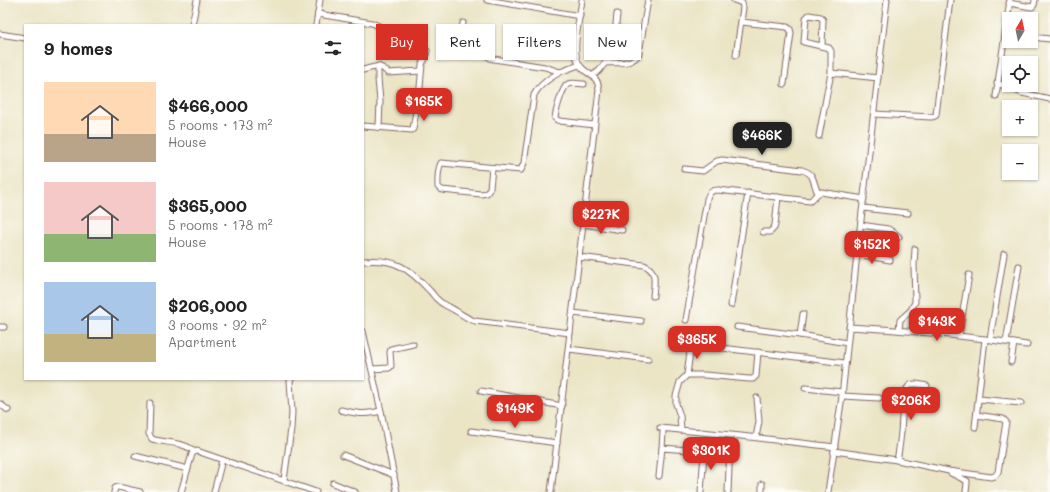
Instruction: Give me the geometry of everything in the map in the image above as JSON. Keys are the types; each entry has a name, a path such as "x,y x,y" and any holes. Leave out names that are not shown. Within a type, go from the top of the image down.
{"street":[{"path":"192,24 197,0"},
{"path":"316,24 320,0"},
{"path":"486,0 580,16"},
{"path":"551,492 599,87 597,80 593,75 585,71 579,65 576,52 582,0"},
{"path":"593,75 599,72 605,64 628,62 635,59 639,53 648,0"},
{"path":"734,0 742,3 743,5 736,55"},
{"path":"828,492 842,394 862,208 887,0"},
{"path":"874,114 936,115 950,0"},
{"path":"1008,12 1009,2 1032,7 1034,6 1035,0"},
{"path":"318,14 376,25"},
{"path":"617,14 617,30 632,35 642,32"},
{"path":"819,136 831,72 831,49 804,42 806,18 809,15 821,17 823,20 822,46"},
{"path":"741,22 787,27 790,29 791,33 784,84"},
{"path":"463,23 459,43 462,46 480,51 490,58 560,72"},
{"path":"0,34 24,38"},
{"path":"1038,38 1050,39"},
{"path":"996,96 1004,48"},
{"path":"364,126 412,130 414,128 422,64 424,60"},
{"path":"492,168 490,188 487,193 481,194 442,190 438,187 439,168 441,164 521,170 524,162 534,95 538,88 547,80 560,72 579,65"},
{"path":"364,70 378,66 388,74"},
{"path":"378,66 380,101 379,127"},
{"path":"378,82 388,74 421,71"},
{"path":"831,72 878,78"},
{"path":"584,84 567,84 565,86 555,118 560,121 594,125"},
{"path":"998,84 1029,95 1050,100"},
{"path":"684,169 704,170 713,163 722,160 808,171 811,174 818,193"},
{"path":"686,320 708,195 710,192 714,190 810,201 818,193 825,192 864,199"},
{"path":"731,305 748,194"},
{"path":"763,232 770,232 774,228 778,197"},
{"path":"862,208 908,213"},
{"path":"583,224 622,230"},
{"path":"861,225 888,229 899,237"},
{"path":"899,330 900,320 911,310 915,302 915,249"},
{"path":"857,254 890,260"},
{"path":"975,427 988,339 1004,254"},
{"path":"579,257 644,265 650,268 653,272 654,278 653,296"},
{"path":"364,261 389,262 406,269 432,292 436,299 441,303 475,321 570,333"},
{"path":"1006,342 1019,266"},
{"path":"959,335 969,276"},
{"path":"572,313 641,321"},
{"path":"800,335 803,314"},
{"path":"737,327 847,343"},
{"path":"849,327 959,335 1027,345"},
{"path":"364,335 397,492"},
{"path":"674,342 845,363"},
{"path":"1011,362 1014,343"},
{"path":"372,369 389,368 391,366 391,350 413,344"},
{"path":"681,430 676,396 680,382 687,375 690,344"},
{"path":"569,349 648,359"},
{"path":"687,375 753,379 756,376 758,352"},
{"path":"364,358 369,356"},
{"path":"284,480 292,412 290,380"},
{"path":"897,460 906,389 914,384 927,386"},
{"path":"805,388 879,398"},
{"path":"481,391 562,406"},
{"path":"756,437 759,422 757,398"},
{"path":"978,399 1021,403"},
{"path":"150,403 149,434 152,439 186,446 194,452 197,451 316,492"},
{"path":"0,404 8,410"},
{"path":"341,410 361,414 381,411"},
{"path":"659,476 662,430 681,430 756,437 897,460 949,471 991,477 996,476 1006,422 1003,418 977,415"},
{"path":"471,431 557,443"},
{"path":"728,492 730,444"},
{"path":"662,448 704,452 701,492"},
{"path":"181,492 192,454 194,452"},
{"path":"343,455 394,475"},
{"path":"135,456 188,469"},
{"path":"214,492 222,460"},
{"path":"949,471 967,481 968,484 966,492"},
{"path":"333,483 356,492"},
{"path":"762,484 762,492"},
{"path":"114,492 115,488 118,487 140,492"}]}
